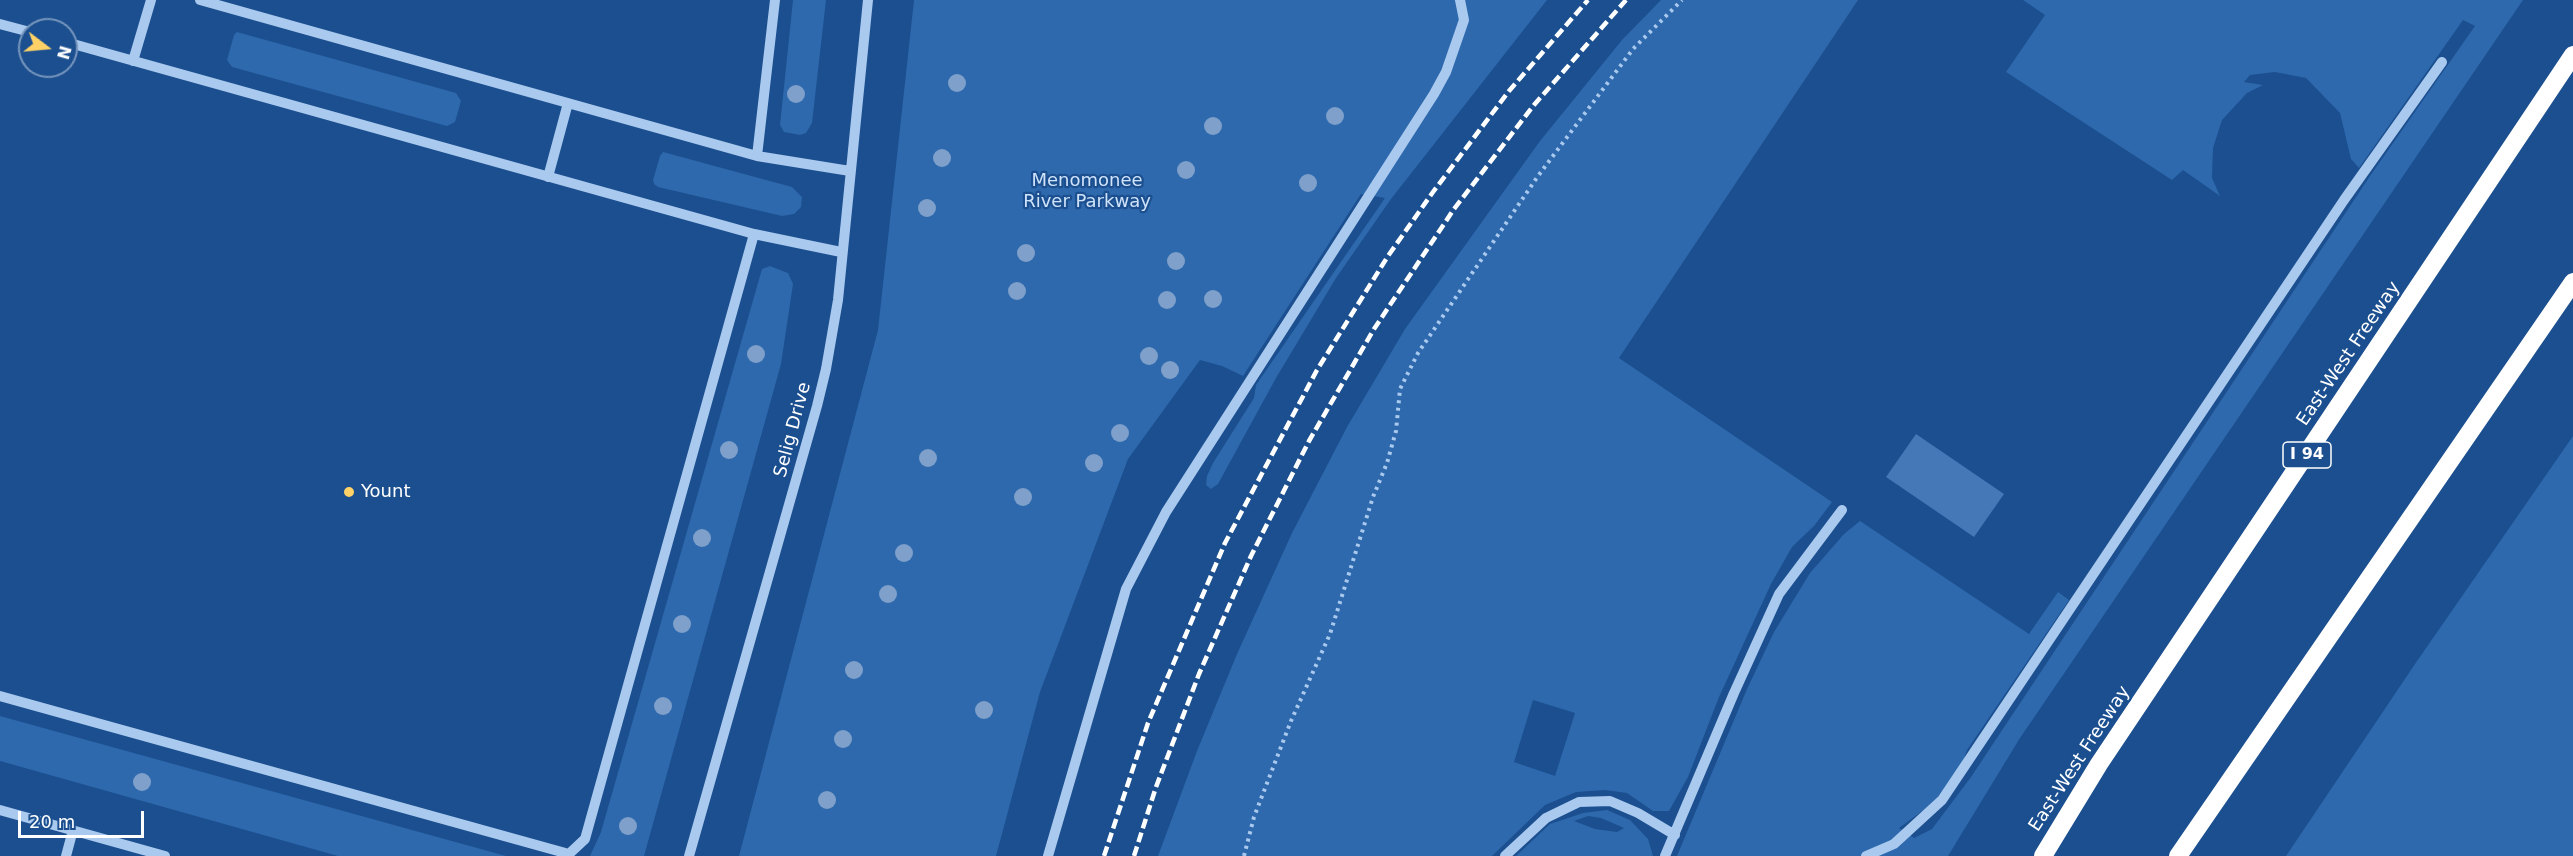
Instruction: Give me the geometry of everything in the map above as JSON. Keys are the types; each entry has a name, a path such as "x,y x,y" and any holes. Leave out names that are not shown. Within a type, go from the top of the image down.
{"highway":[{"name":"East-West Freeway","path":"2043,856 2099,764 2573,56"},
{"path":"2178,856 2573,282"}],"street":[{"path":"133,61 151,0"},
{"path":"200,0 757,156 850,171"},
{"path":"757,156 775,0"},
{"name":"Selig Drive","path":"689,856 817,406 832,335 868,0"},
{"path":"1048,856 1126,589 1166,512 1434,94 1453,55 1464,20 1460,0"},
{"path":"0,24 18,29"},
{"path":"78,45 754,234 841,252"},
{"path":"1866,856 1894,844 1942,800 2338,210 2442,62"},
{"path":"548,177 568,103"},
{"path":"0,696 569,854 585,839 754,234"},
{"path":"1665,856 1779,594 1842,510"},
{"path":"1505,856 1546,818 1580,802 1610,801 1638,813 1675,835"},
{"path":"0,810 165,856"},
{"path":"66,856 73,830"}],"path":[{"path":"1244,856 1254,817 1330,634 1351,572 1373,497 1387,463 1396,431 1400,389 1404,380 1418,353 1538,176 1634,50 1682,0"}],"green space":[{"path":"793,0 826,0 812,123 806,133 800,135 784,132 780,125"},
{"name":"Menomonee River Parkway","path":"914,0 1547,0 1391,199 1336,278 1276,378 1218,484 1211,489 1206,485 1207,476 1254,398 1256,385 1385,198 1361,194 1243,376 1222,366 1200,360 1128,459 1040,692 996,856 739,856 878,330"},
{"path":"1661,0 1858,0 1619,358 1832,502 1814,526 1792,547 1771,584 1719,697 1688,777 1669,811 1653,811 1627,793 1605,790 1576,792 1545,805 1492,856 1158,856 1197,751 1237,654 1292,533 1347,427 1405,329 1540,141 1622,40","holes":["1533,700 1575,713 1555,776 1514,762"]},
{"path":"2023,0 2523,0 2020,738 1948,856 1677,856 1747,689 1774,632 1810,573 1844,534 1860,521 2029,634 2058,592 2069,600 1967,750 1959,773 1932,804 1899,828 1914,838 1932,829 1971,777 2370,176 2475,26 2463,20 2359,168 2351,159 2340,113 2306,78 2275,72 2250,75 2244,82 2263,85 2247,93 2222,120 2213,148 2212,178 2220,196 2183,170 2172,180 2006,72 2045,15"},
{"path":"237,32 456,93 461,101 455,122 447,126 232,67 227,60 234,35"},
{"path":"663,152 792,187 802,197 801,207 794,214 782,216 658,187 653,180"},
{"path":"770,266 788,273 793,284 781,364 644,856 590,856 601,832 762,269"},
{"path":"2573,436 2573,856 2286,856 2415,664"},
{"path":"0,716 506,856 338,856 0,761"},
{"path":"1607,810 1630,820 1648,839 1653,856 1516,856 1550,824 1583,813","holes":["1588,816 1601,818 1624,828 1617,832 1595,829 1574,821"]}],"building":[{"path":"1916,434 2004,494 1974,537 1886,477"}],"railway":[{"path":"1104,856 1148,723 1225,543 1317,370 1388,256 1433,192 1509,91 1588,0"},
{"path":"1134,856 1156,787 1199,674 1251,556 1309,441 1374,329 1454,209 1534,105 1626,0"}],"place":[{"name":"Yount","path":"349,492"}]}
